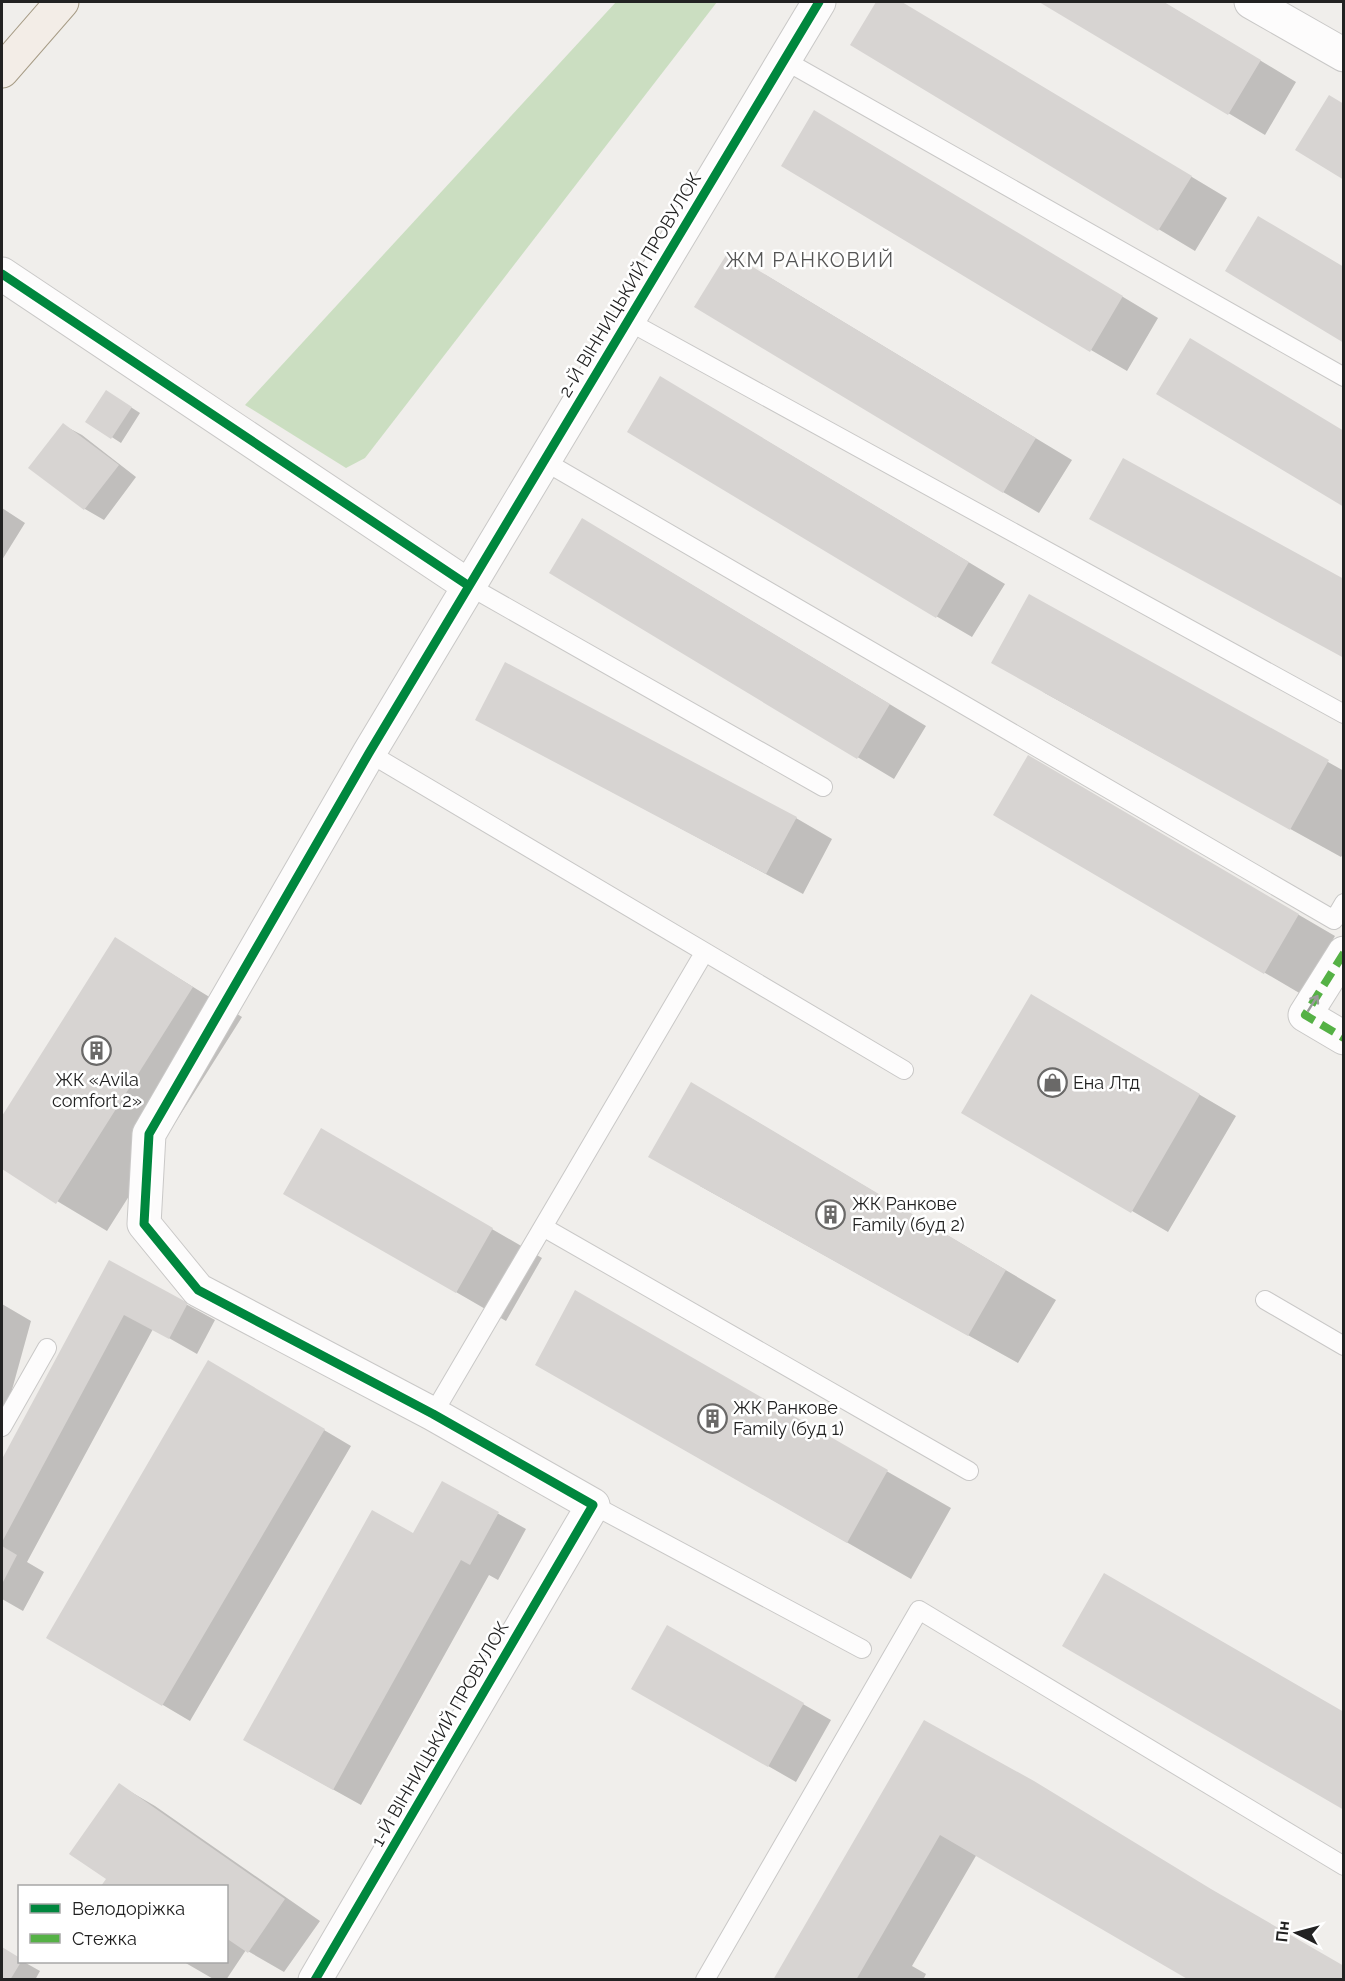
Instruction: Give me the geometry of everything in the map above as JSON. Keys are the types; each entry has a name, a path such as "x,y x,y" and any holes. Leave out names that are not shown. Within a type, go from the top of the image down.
{"main road":[{"path":"2,71 62,2"}],"street":[{"name":"2-Й ВІННИЦЬКИЙ ПРОВУЛОК","path":"593,1505 434,1414 198,1290 144,1224 149,1134 369,753 819,2"},
{"path":"1251,2 1344,55"},
{"path":"2,274 469,586"},
{"path":"1344,953 1305,1015 1344,1038"},
{"name":"1-Й ВІННИЦЬКИЙ ПРОВУЛОК","path":"315,1980 593,1505"}],"lane":[{"path":"784,60 1344,377"},
{"path":"628,321 1344,714"},
{"path":"544,461 1334,921 1344,903"},
{"path":"469,586 823,787"},
{"path":"369,753 904,1070"},
{"path":"434,1414 704,952"},
{"path":"543,1227 969,1471"},
{"path":"1265,1300 1344,1346"},
{"path":"2,1427 47,1348"},
{"path":"593,1505 862,1649"},
{"path":"705,1980 919,1610 1344,1866"}],"green space":[{"path":"616,2 717,2 365,458 346,468 245,405"}],"building":[{"path":"876,2 902,2 1192,176 1158,231 850,45"},
{"path":"1039,2 1164,2 1261,60 1228,115"},
{"path":"1329,95 1344,104 1344,180 1295,150"},
{"path":"814,110 1123,296 1090,352 781,166"},
{"path":"1258,216 1344,267 1344,343 1225,271"},
{"path":"728,252 1036,438 1003,493 694,307"},
{"path":"1190,338 1344,431 1344,507 1156,394"},
{"path":"660,376 969,562 936,618 627,432"},
{"path":"106,390 132,407 111,439 85,422"},
{"path":"63,423 119,465 84,510 28,468"},
{"path":"1123,458 1344,579 1344,658 1089,519"},
{"path":"582,518 890,704 857,759 549,573"},
{"path":"1029,594 1329,760 1290,830 991,663"},
{"path":"505,662 797,817 766,874 475,720"},
{"path":"1028,755 1299,914 1264,974 993,815"},
{"name":"ЖК «Avila comfort 2»","path":"115,937 193,987 56,1204 2,1169 2,1116"},
{"path":"1031,994 1200,1094 1131,1213 961,1113"},
{"name":"ЖК Ранкове Family (буд 2)","path":"691,1082 1006,1270 968,1336 648,1157"},
{"path":"321,1128 493,1228 456,1293 283,1194"},
{"path":"109,1260 188,1303 169,1339 124,1315 2,1542 2,1459"},
{"name":"ЖК Ранкове Family (буд 1)","path":"575,1290 888,1470 847,1543 535,1365"},
{"path":"208,1360 325,1429 162,1706 46,1638"},
{"path":"442,1481 499,1512 470,1565 461,1560 333,1790 243,1740 372,1510 413,1533"},
{"path":"2,1546 17,1555 2,1584"},
{"path":"1104,1573 1344,1712 1344,1810 1062,1646"},
{"path":"667,1625 804,1703 768,1767 631,1689"},
{"path":"924,1720 1034,1781 1211,1889 1344,1966 1344,1980 1189,1980 940,1835 856,1980 773,1980"},
{"path":"119,1783 285,1899 248,1953 228,1939 228,1885 102,1885 106,1879 69,1854"},
{"path":"2,1947 18,1957 18,1963 20,1963 10,1980 2,1980"}],"marked path":[{"path":"1344,953 1305,1015 1344,1038"}],"cycle path":[{"path":"315,1980 593,1505 433,1414 198,1290 144,1224 149,1134 369,753 819,2"},
{"path":"2,274 469,586"}],"place":[{"name":"ЖК «Avila comfort 2»","path":"97,1051"},
{"name":"Ена Лтд","path":"1052,1083"},
{"name":"ЖК Ранкове Family (буд 2)","path":"831,1214"},
{"name":"ЖК Ранкове Family (буд 1)","path":"712,1418"}],"district":[{"name":"ЖМ РАНКОВИЙ","path":"810,260"}]}
